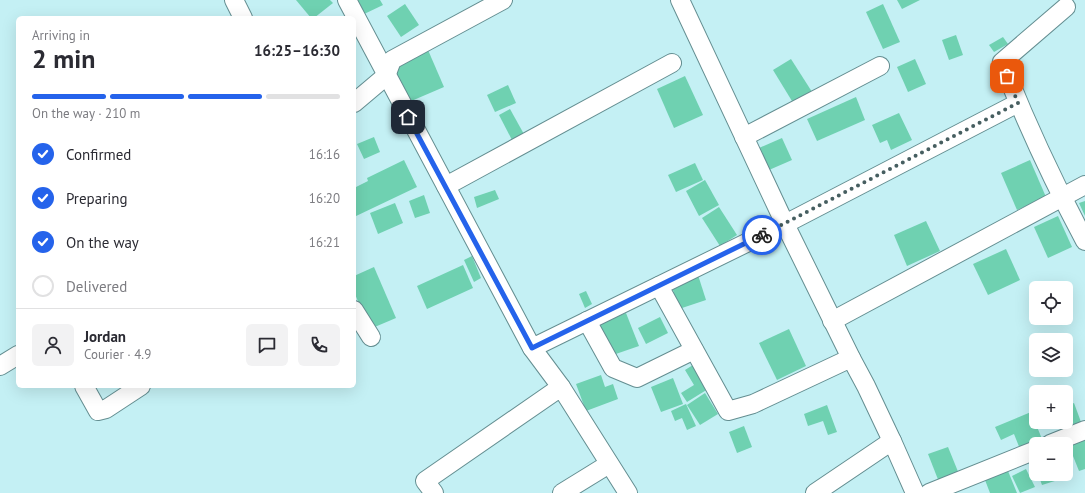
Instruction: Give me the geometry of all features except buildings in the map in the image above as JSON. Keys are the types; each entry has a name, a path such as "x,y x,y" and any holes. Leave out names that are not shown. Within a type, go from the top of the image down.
{"street":[{"path":"234,0 242,16"},
{"path":"347,0 355,16"},
{"path":"356,101 386,76 392,60 484,6 503,0"},
{"path":"680,0 785,224 832,321 866,386 915,493"},
{"path":"1066,7 1002,62 1018,103 1062,198 1085,241"},
{"path":"356,18 532,348 561,387 628,493"},
{"path":"446,186 672,63"},
{"path":"744,137 880,66"},
{"path":"532,348 785,224 1018,103"},
{"path":"832,321 1085,186"},
{"path":"659,286 728,411 753,404 851,358"},
{"path":"356,313 371,337"},
{"path":"587,321 613,368 637,378 694,350"},
{"path":"0,366 16,356"},
{"path":"434,493 425,480 561,387"},
{"path":"85,388 98,411 106,409 138,388"},
{"path":"1068,437 1085,430"},
{"path":"815,493 892,441"},
{"path":"929,493 1029,453"},
{"path":"562,493 609,464"}],"way so far":[{"path":"762,235 1018,103 1007,76"}],"route":[{"path":"408,117 532,348 762,235"}]}
